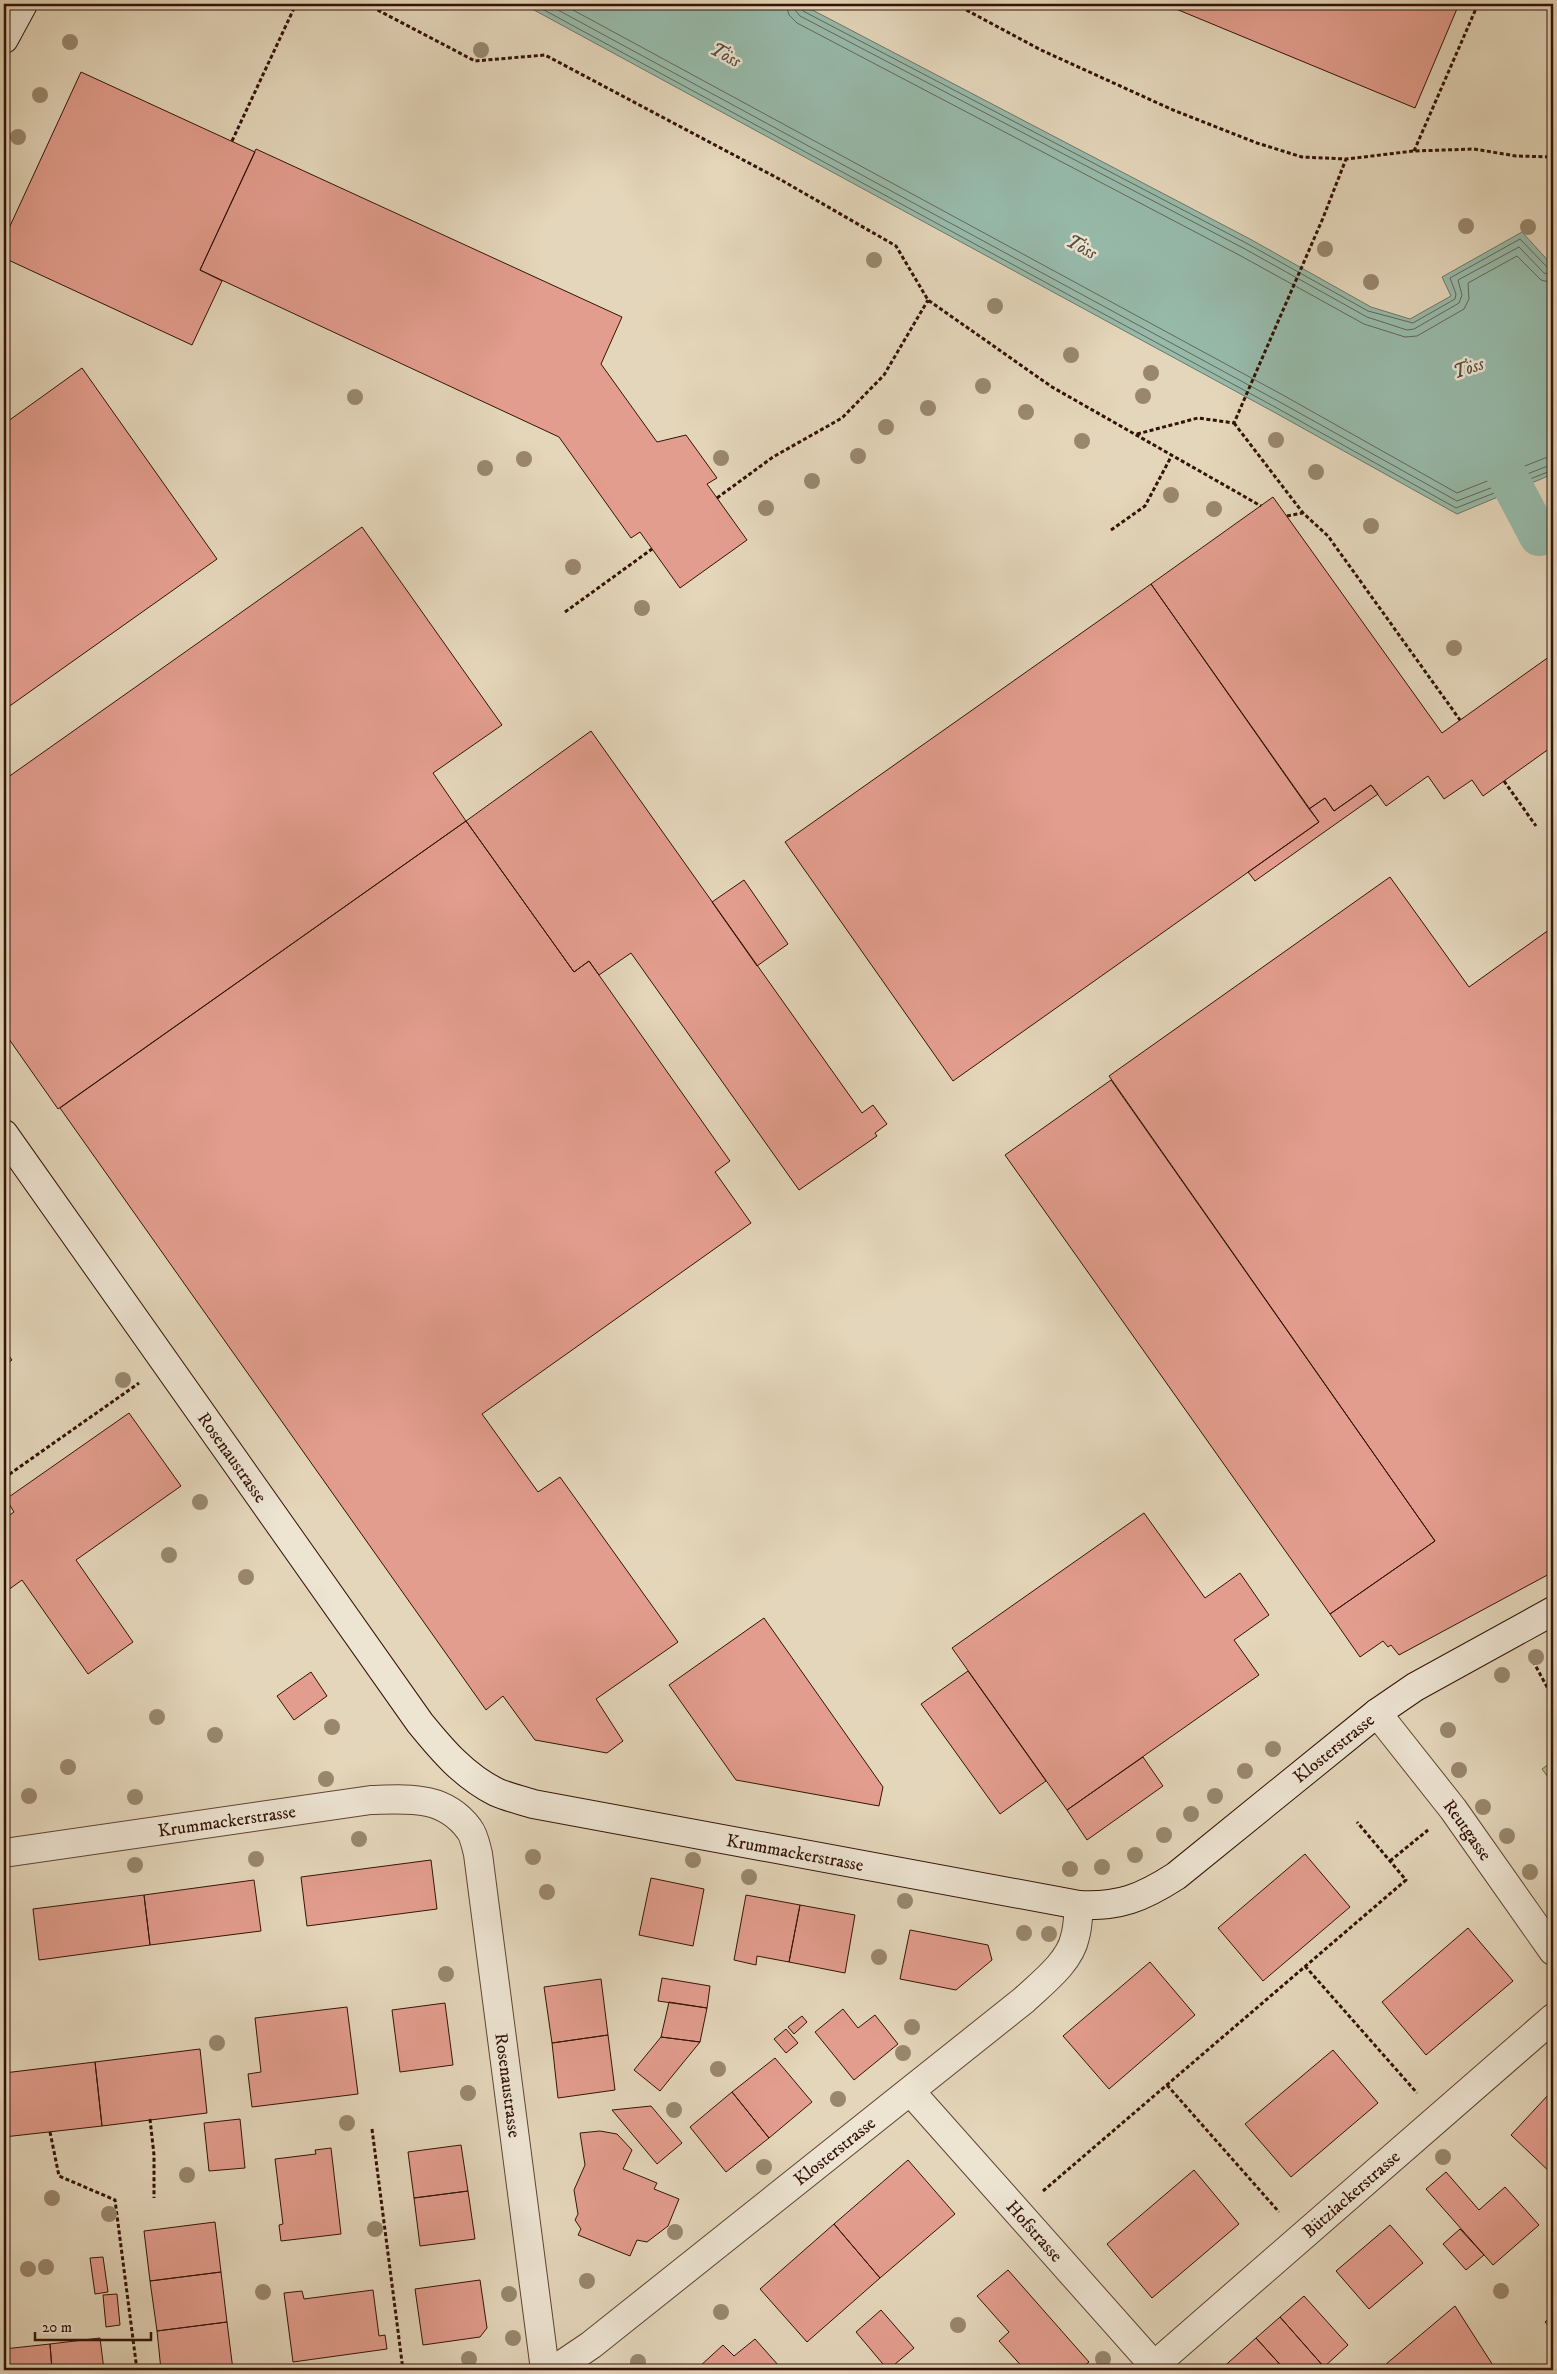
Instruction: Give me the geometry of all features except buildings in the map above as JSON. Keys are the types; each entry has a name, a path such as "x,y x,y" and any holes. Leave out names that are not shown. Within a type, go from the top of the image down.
{"street":[{"path":"4,39 23,4"},
{"name":"Rosenaustrasse","path":"4,1134 420,1723 448,1757 470,1776"},
{"name":"Klosterstrasse","path":"1126,1902 1151,1892 1176,1876 1377,1713 1415,1687 1553,1611"},
{"name":"Reutgasse","path":"1377,1713 1453,1809 1553,1950"},
{"name":"Krummackerstrasse","path":"470,1776 496,1792 533,1804 1078,1906 1102,1906 1126,1902"},
{"name":"Krummackerstrasse","path":"4,1853 371,1800 414,1799 450,1809"},
{"name":"Rosenaustrasse","path":"450,1809 470,1830 478,1854 545,2370"},
{"name":"Klosterstrasse","path":"554,2370 599,2339 1024,2000 1062,1962 1071,1950 1075,1938 1078,1906"},
{"name":"Bütziackerstrasse","path":"1154,2369 1553,2018"},
{"name":"Hofstrasse","path":"911,2092 1154,2369"}],"path":[{"path":"232,141 296,4"},
{"path":"366,4 475,61 545,55 782,181 896,246 928,300 1052,387 1261,506"},
{"path":"955,4 1041,50 1192,117 1257,143 1302,157 1346,159 1414,151 1474,149 1516,156 1553,157"},
{"path":"1414,151 1478,4"},
{"path":"1234,423 1323,218 1346,159"},
{"path":"717,498 773,457 842,418 884,375 928,300"},
{"path":"1137,434 1198,418 1234,423 1303,513 1328,536 1460,720"},
{"path":"1110,530 1145,506 1172,455"},
{"path":"1287,516 1303,513"},
{"path":"565,612 652,549"},
{"path":"1504,781 1536,826"},
{"path":"4,1478 146,1378"},
{"path":"1530,1656 1553,1698"},
{"path":"1390,1862 1453,1809"},
{"path":"1018,2213 1406,1880 1358,1822"},
{"path":"1305,1966 1438,2118"},
{"path":"1167,2085 1301,2238"},
{"path":"150,2119 154,2155 154,2198"},
{"path":"372,2128 403,2370"},
{"path":"50,2132 59,2176 115,2200 137,2370"}],"shaded area":[{"path":"1549,1764 1553,1770 1553,1784 1542,1769"}],"water":[{"name":"Töss","path":"523,4 801,4 1250,239 1371,307 1410,319 1451,296 1442,277 1522,232 1553,266 1553,474 1457,514 1272,411"}],"waterway":[{"path":"1490,443 1539,536"}]}
